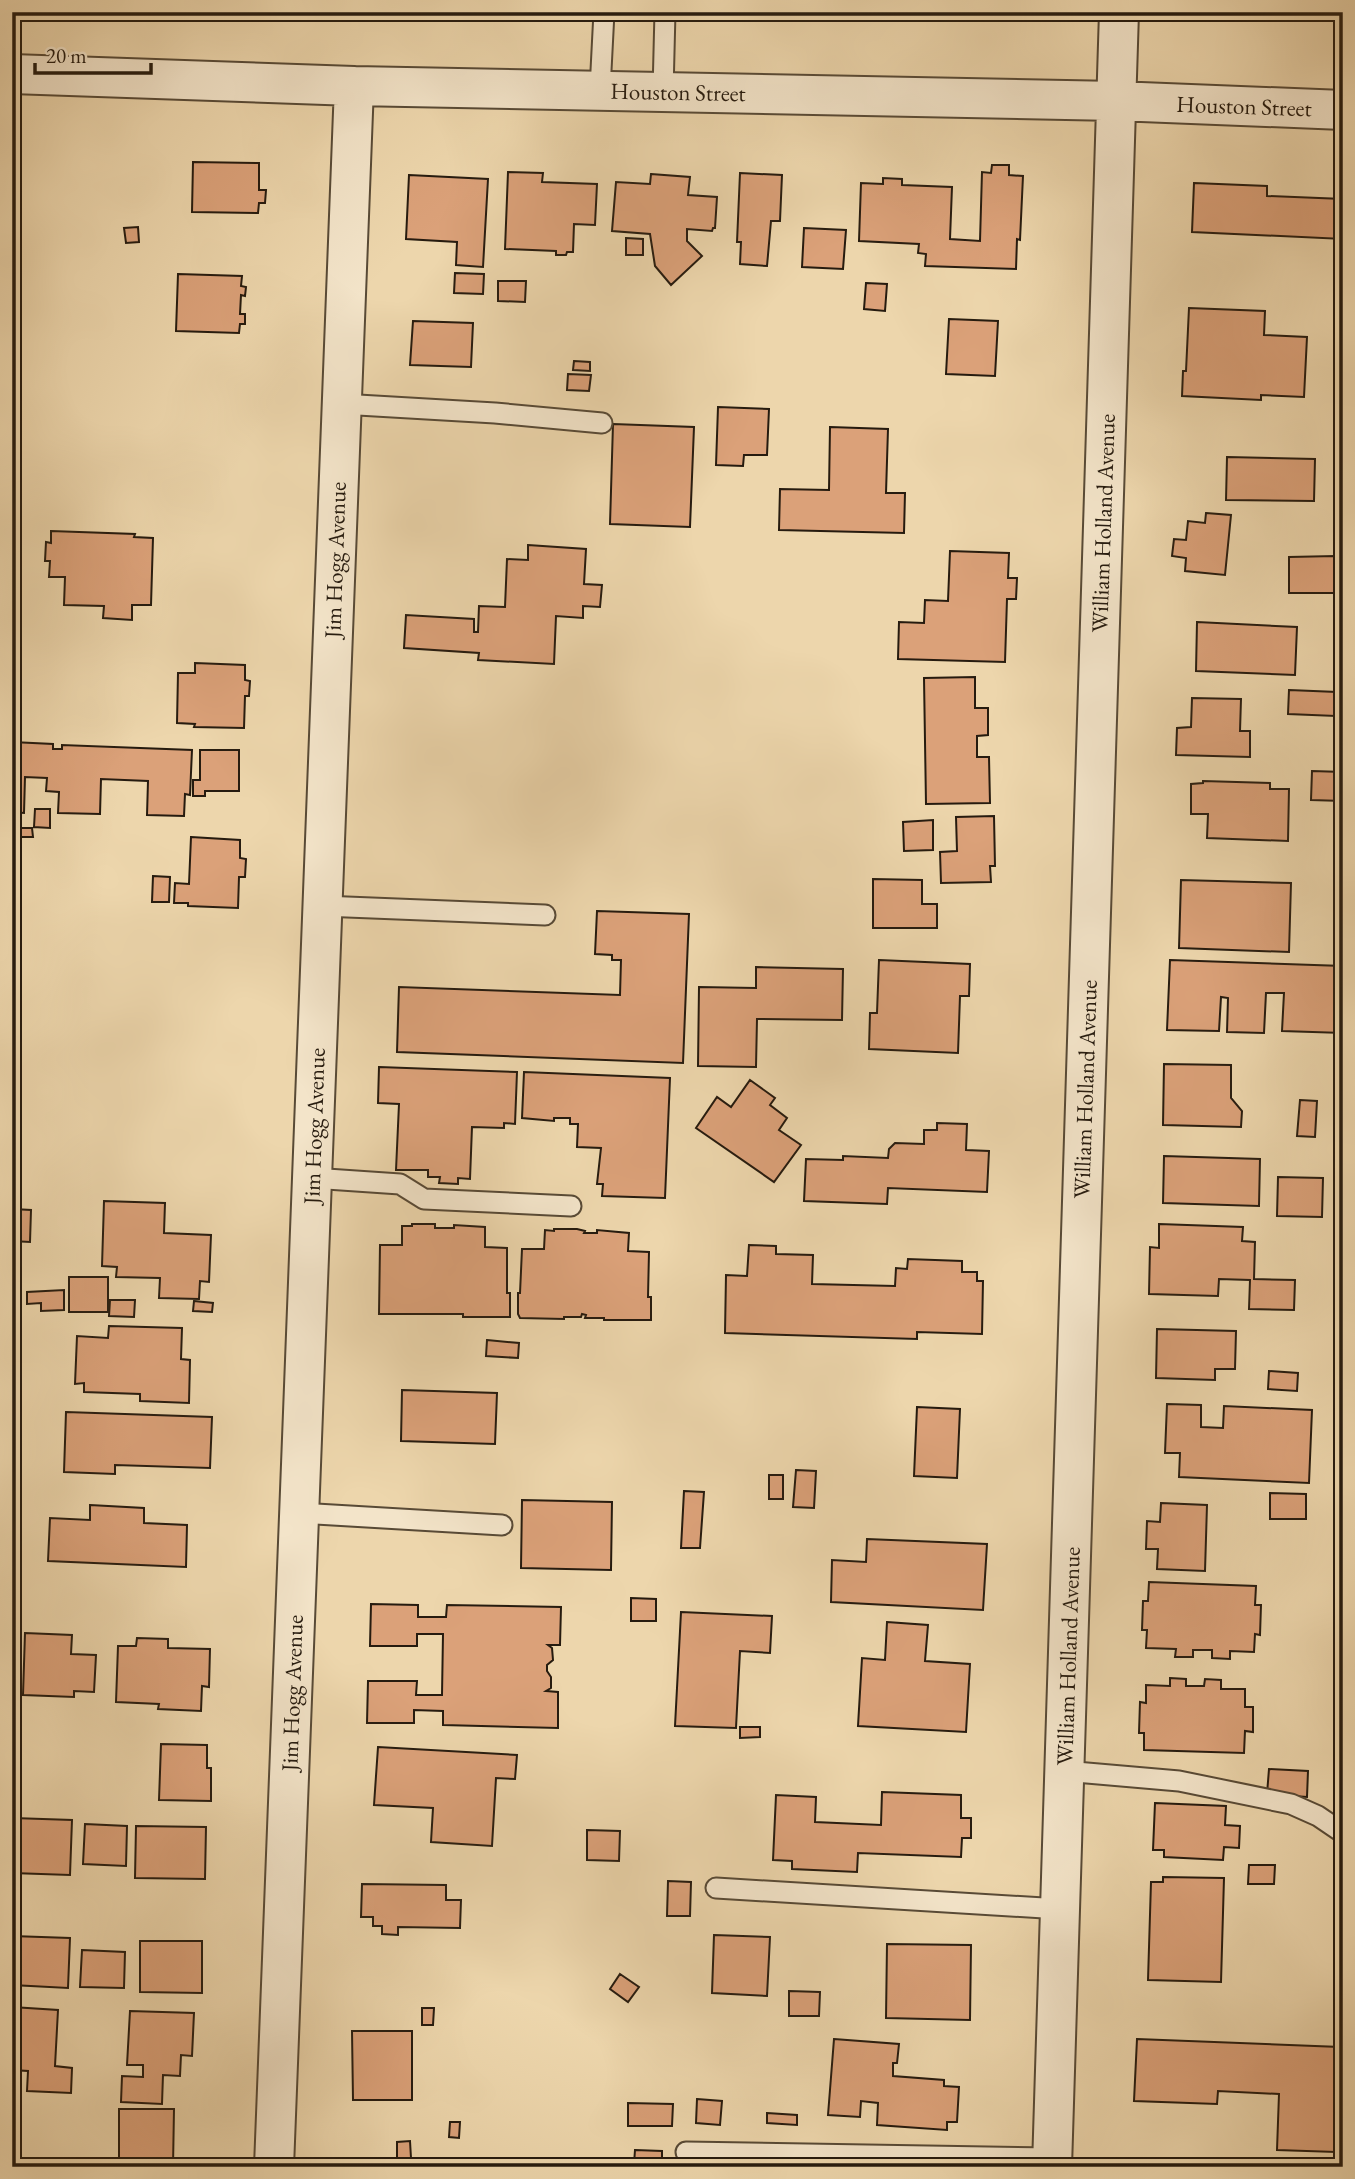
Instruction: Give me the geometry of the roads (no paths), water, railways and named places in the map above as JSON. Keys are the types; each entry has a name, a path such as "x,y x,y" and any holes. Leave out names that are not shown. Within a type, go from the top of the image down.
{"street":[{"name":"William Holland Avenue","path":"1052,2162 1119,12"},
{"name":"Houston Street","path":"12,74 354,86 1116,101 1343,110"},
{"name":"Jim Hogg Avenue","path":"274,2167 354,86"}],"lane":[{"path":"600,90 604,12"},
{"path":"663,92 665,12"},
{"path":"341,404 495,413 602,423"},
{"path":"322,906 545,915"},
{"path":"312,1178 400,1184 424,1199 571,1206"},
{"path":"299,1513 502,1525"},
{"path":"1064,1770 1179,1781 1291,1804 1318,1816 1343,1833"},
{"path":"716,1888 1060,1909"},
{"path":"686,2152 1052,2162"}]}
